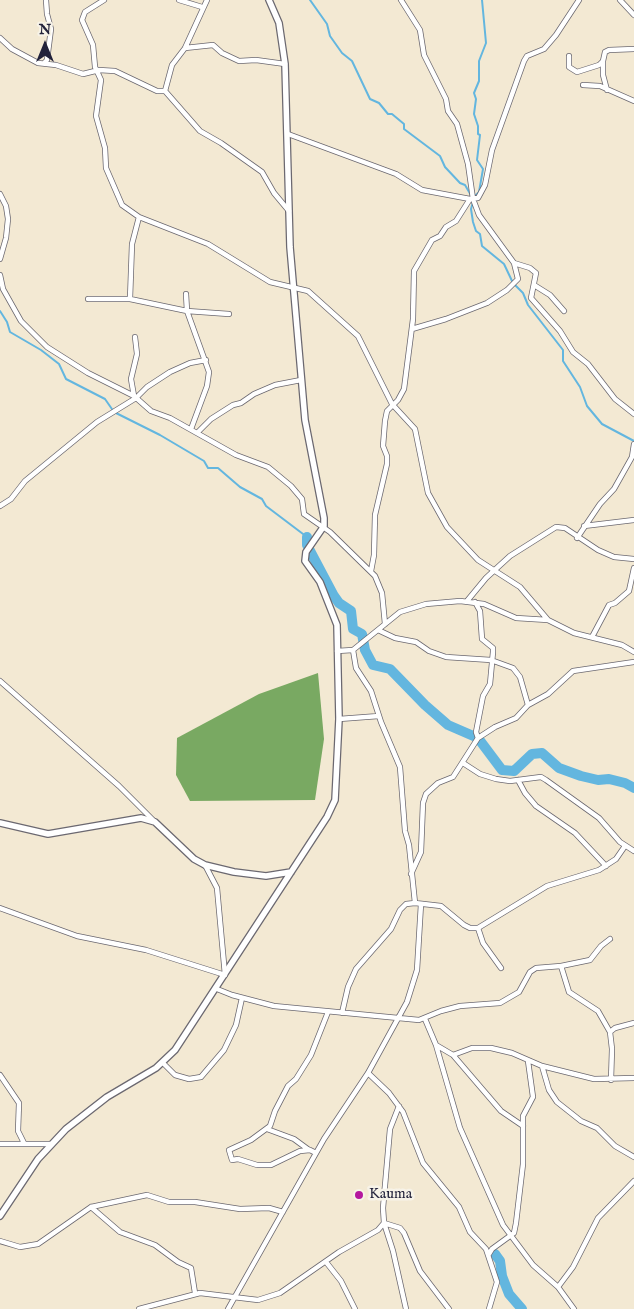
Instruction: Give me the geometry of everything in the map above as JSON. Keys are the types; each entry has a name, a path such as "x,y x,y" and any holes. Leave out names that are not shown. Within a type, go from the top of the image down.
{"street":[{"path":"44,63 47,60 51,29 46,0"},
{"path":"104,0 82,16 93,45 96,71 101,84 96,116 105,148 106,168 122,205 139,218 208,244 258,276 294,289 308,290 358,336 392,404 415,429 428,493 439,514 460,543 485,566 520,586 548,620"},
{"path":"179,0 202,7"},
{"path":"165,91 172,65 184,48 207,0"},
{"path":"0,1216 50,1144 85,1112 163,1063 175,1050 217,989 334,804 338,774 337,651 334,616 320,582 304,561 306,552 324,526 324,510 308,445 301,380 289,211 285,64 279,23 269,0"},
{"path":"401,0 420,30 424,55 446,99 448,110 457,124 468,164 471,199 490,232 514,263 517,270 516,283 487,303 446,320 412,329"},
{"path":"288,134 396,174 422,190 471,199 478,198 483,189 492,150 524,61 527,56 544,48 556,35 578,0"},
{"path":"620,0 634,15"},
{"path":"0,38 30,60 64,66 84,74 96,71 120,72 152,89 165,91 200,131 262,172 274,193 289,211"},
{"path":"184,48 213,45 222,54 239,61 256,60 285,64"},
{"path":"607,90 603,75 605,52 634,49"},
{"path":"569,56 569,67 577,72 589,70 603,61"},
{"path":"583,85 600,86 634,101"},
{"path":"0,194 6,206 8,219 0,259"},
{"path":"371,571 374,555 375,515 387,464 387,456 383,446 385,421 387,411 398,400 404,389 412,329 414,268 432,240 440,236 446,227 456,221 471,199"},
{"path":"130,299 132,244 139,218"},
{"path":"514,263 530,268 536,273 530,295 531,298 560,331 573,352 588,364 616,399 634,414"},
{"path":"0,275 2,288 21,322 47,347 88,373 135,397 151,411 191,429 236,455 268,467 299,494 303,502 304,514 324,526 371,571 382,594 385,624"},
{"path":"534,285 550,295 564,311"},
{"path":"186,294 187,311 209,372 207,386 191,429"},
{"path":"88,299 130,299 187,311 229,314"},
{"path":"135,337 137,354 131,380 135,397"},
{"path":"0,506 11,499 25,481 60,450 97,422 170,372 190,363 206,360"},
{"path":"198,433 211,420 254,394 275,385 301,380"},
{"path":"577,538 584,526 614,489 632,457 634,445"},
{"path":"584,526 634,520"},
{"path":"467,601 494,570 510,556 556,527 565,528 577,538 614,556 634,559"},
{"path":"592,637 608,605 615,603 629,591 634,568"},
{"path":"337,651 352,650 365,642 385,624 410,609 442,602 467,601 475,602 516,618 548,620 574,633 622,645 634,652"},
{"path":"475,602 480,610 482,639 493,648 490,684 482,696 476,732 478,738"},
{"path":"378,630 395,638 416,642 430,651 446,657 492,660 513,668 520,677 528,705"},
{"path":"352,650 356,668 371,691 400,767 405,830 409,845 415,903"},
{"path":"411,874 422,852 423,803 426,794 438,783 453,777 478,738 495,727 516,718 528,705 548,694 578,669 634,662"},
{"path":"0,681 118,786 194,859 205,865 234,872 266,876 291,872"},
{"path":"339,719 379,716"},
{"path":"463,763 488,776 510,781 534,777 546,780 606,824 625,846 634,851"},
{"path":"518,780 525,793 536,806 575,833 606,866"},
{"path":"0,823 48,834 131,818 155,822"},
{"path":"342,1013 348,987 356,969 391,929 400,910 406,904 442,906 464,925 470,928 478,928 547,886 580,877 606,866 616,859 625,846"},
{"path":"205,865 217,888 225,975"},
{"path":"228,1309 316,1153 368,1073 407,1002 417,970 421,904"},
{"path":"0,908 77,936 146,950 225,975"},
{"path":"478,928 483,943 501,968"},
{"path":"217,989 274,1006 412,1020 425,1019 441,1011 460,1006 500,1003 519,992 527,976 536,968 561,966 590,960 601,946 610,939"},
{"path":"561,966 569,992 598,1011 610,1032 612,1049 611,1080"},
{"path":"163,1063 175,1075 189,1079 201,1077 224,1050 236,1025 242,998"},
{"path":"310,1150 300,1151 271,1165 257,1166 230,1158 229,1150 251,1140 267,1129 288,1086 296,1079 312,1055 328,1012"},
{"path":"425,1019 436,1045 460,1128 496,1212 510,1236 533,1265 558,1287 574,1309"},
{"path":"610,1032 615,1028 634,1023"},
{"path":"436,1045 453,1055 501,1111 523,1126"},
{"path":"453,1055 472,1048 491,1048 512,1053 542,1066 588,1078 611,1080 634,1078"},
{"path":"488,1254 514,1233 522,1173 523,1116 533,1096 528,1061"},
{"path":"542,1066 549,1090 558,1102 581,1121 597,1128 615,1146 634,1156"},
{"path":"368,1073 399,1106 424,1163 453,1199 470,1232 486,1249 497,1282 489,1309"},
{"path":"0,1075 19,1103 18,1131 24,1143"},
{"path":"399,1106 393,1119 388,1139 383,1208 384,1223 391,1244 406,1309"},
{"path":"267,1129 294,1139 316,1153"},
{"path":"0,1144 50,1144"},
{"path":"558,1287 573,1267 598,1218 634,1181"},
{"path":"0,1241 20,1247 38,1244 91,1207 147,1195 169,1202 195,1202 240,1209 269,1208 284,1212"},
{"path":"91,1207 120,1232 155,1245 178,1262 191,1268 195,1293"},
{"path":"139,1309 195,1293 258,1300 280,1293 326,1262 370,1236 384,1223"},
{"path":"384,1223 400,1228 404,1233 420,1270 449,1309"},
{"path":"326,1262 341,1280 355,1309"}],"green space":[{"path":"318,673 324,739 315,800 190,801 176,775 177,738 259,694"}],"waterway":[{"path":"310,0 327,24 330,36 342,53 352,61 370,99 379,103 388,114 392,114 404,124 404,129 440,156 445,167 460,183 465,185 472,197"},
{"path":"475,196 479,192 483,169 477,160 480,135 478,134 478,126 474,114 476,99 474,93 479,81 479,61 486,43 482,0"},
{"path":"473,202 471,209 473,222 476,231 480,234 482,246 504,264 513,283 523,293 528,305 563,350 563,361 580,387 587,406 602,424 634,441"},
{"path":"0,311 7,322 10,332 41,350 59,364 66,379 105,399 114,412 160,435 204,461 208,468 218,468 240,487 262,499 266,506 307,537"},
{"path":"307,537 307,545 334,596 339,603 351,611 353,629 362,634 365,650 373,665 390,669 425,705 448,725 478,738 502,770 514,771 532,754 542,753 559,768 598,780 609,779 625,783 634,788"},
{"path":"495,1254 500,1261 502,1276 509,1294 522,1309"}],"place":[{"name":"Kauma","path":"359,1195"}]}
